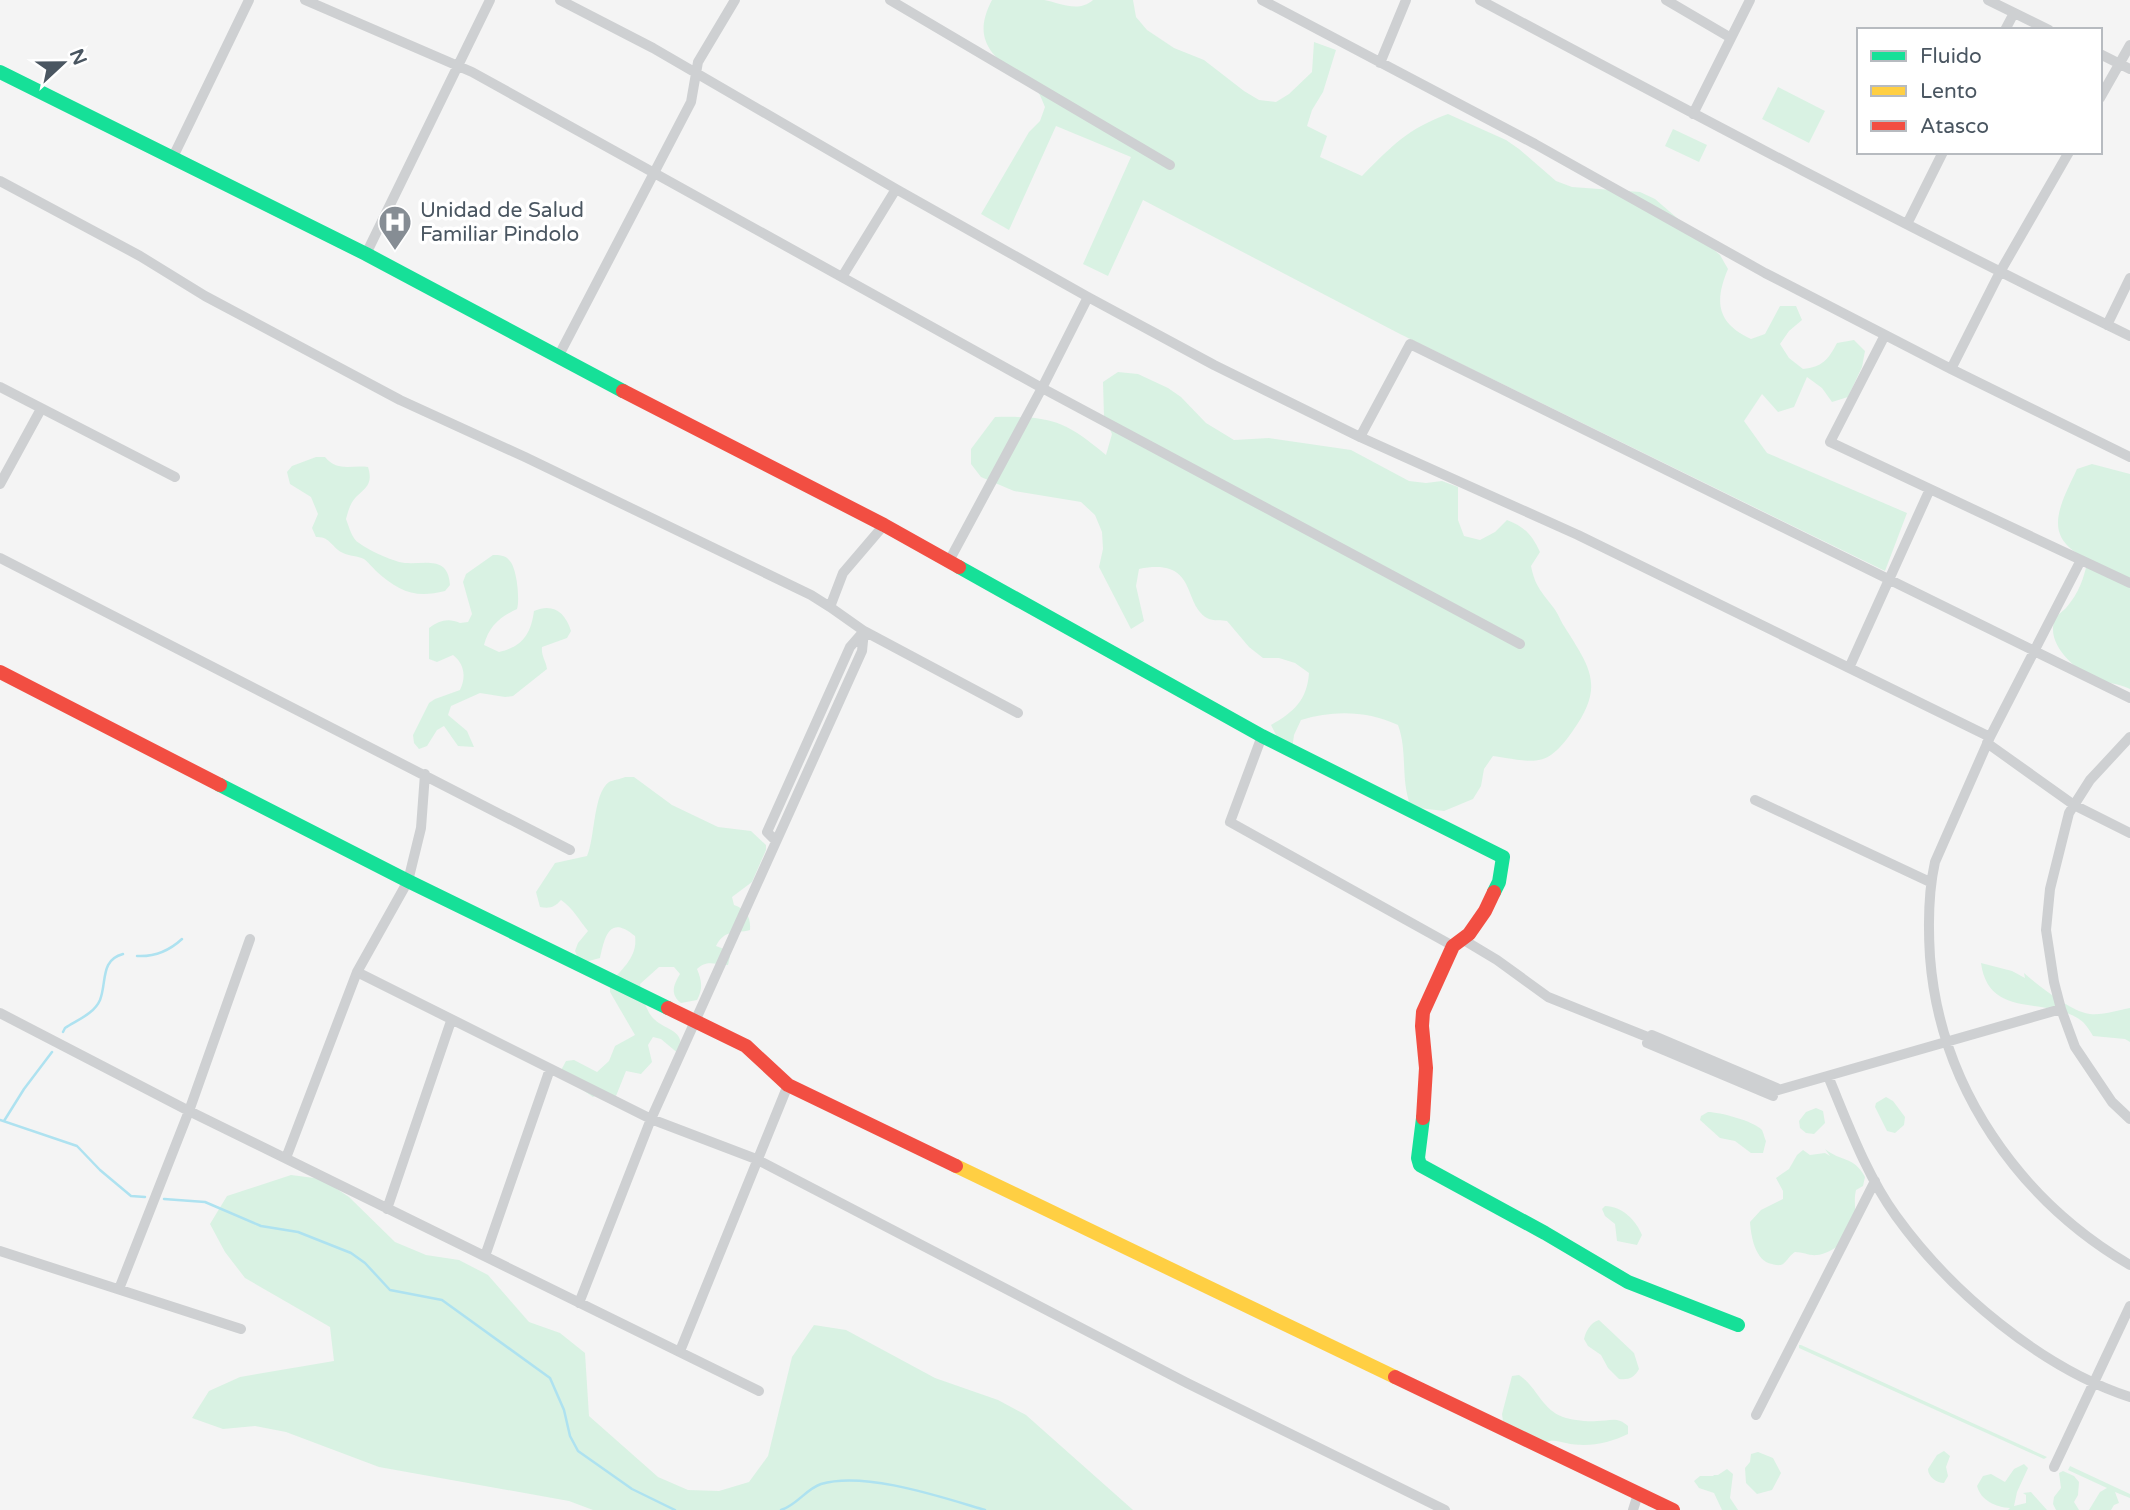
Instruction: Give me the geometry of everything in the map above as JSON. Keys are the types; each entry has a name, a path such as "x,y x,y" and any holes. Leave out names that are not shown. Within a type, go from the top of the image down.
{"street":[{"path":"173,157 249,0"},
{"path":"305,0 458,66 1042,388 1520,644"},
{"path":"366,254 490,0"},
{"path":"560,0 697,74 896,189 1214,365 1360,437 1578,535 1989,740 2074,805 2130,834"},
{"path":"558,357 691,102 698,62 735,0"},
{"path":"890,0 1170,165"},
{"path":"1262,0 1535,144 1765,273 2130,457"},
{"path":"1380,63 1406,0"},
{"path":"1480,0 1907,225 2130,336"},
{"path":"1666,0 1731,38"},
{"path":"1693,114 1750,0"},
{"path":"1988,0 2045,28"},
{"path":"2006,28 2014,13"},
{"path":"2102,95 2125,66 2130,45"},
{"path":"2102,55 2125,66"},
{"path":"0,72 366,254 558,357 884,524 1262,736 1503,857 1499,881 1485,911 1478,923 1457,942 1423,1012 1421,1021 1427,1065 1418,1157 1420,1165 1628,1282 1738,1325"},
{"path":"1907,225 1942,154"},
{"path":"1951,369 2000,272 2068,154"},
{"path":"0,181 140,256 205,296 400,400 811,595 864,631 1018,713"},
{"path":"842,277 896,189"},
{"path":"2107,325 2130,278"},
{"path":"948,561 1088,297"},
{"path":"1885,335 1830,442 2130,583"},
{"path":"1360,437 1410,344 2130,698"},
{"path":"0,387 175,477"},
{"path":"0,484 40,409"},
{"path":"1849,668 1930,489"},
{"path":"830,607 831,598 843,573 884,524"},
{"path":"0,558 570,850"},
{"path":"2081,560 1989,740 1940,851 1930,882 1928,929 1939,1020 1946,1042 1991,1137 2034,1189 2085,1236 2130,1265"},
{"path":"776,841 767,832 850,647 864,631"},
{"path":"579,1303 651,1119 862,651 864,631"},
{"path":"0,672 408,881 746,1046 788,1085 1673,1510"},
{"path":"1262,736 1230,822 1457,942 1497,960 1548,997 1775,1092 2061,1009"},
{"path":"2130,737 2090,780 2074,805 2061,839 2050,889 2046,930 2054,982 2075,1047 2112,1102 2130,1119"},
{"path":"286,1158 357,971 408,881 421,828 425,774"},
{"path":"1755,800 1930,882"},
{"path":"119,1289 189,1111 250,939"},
{"path":"357,971 451,1021 651,1119 757,1159 1187,1383 1445,1510"},
{"path":"0,1013 189,1111 759,1391"},
{"path":"387,1209 451,1021"},
{"path":"485,1256 550,1069"},
{"path":"1828,1076 1875,1181 1896,1216 1933,1259 1980,1307 2012,1334 2048,1358 2094,1383 2130,1397"},
{"path":"680,1351 788,1085"},
{"path":"1756,1415 1875,1181"},
{"path":"0,1251 241,1329"},
{"path":"2054,1467 2130,1306"},
{"path":"1633,1510 1639,1494"}],"green space":[{"path":"992,0 1044,0 1075,7 1093,0 1133,0 1136,17 1147,30 1174,48 1204,60 1259,100 1276,102 1289,94 1312,72 1314,42 1336,50 1323,92 1312,110 1307,126 1327,136 1320,157 1362,176 1401,139 1448,114 1506,140 1556,181 1572,187 1640,192 1655,199 1720,255 1728,269 1721,292 1722,310 1725,319 1740,333 1751,339 1765,334 1780,306 1796,306 1802,320 1789,331 1780,344 1789,358 1803,369 1824,362 1837,343 1854,340 1865,351 1862,367 1848,397 1832,402 1822,388 1807,377 1794,407 1778,412 1762,394 1744,421 1767,453 1907,513 1885,571 1400,334 1143,200 1108,276 1083,264 1131,157 1056,126 1009,230 981,214 1029,132 1040,121 1045,107 1036,90 1009,70 987,45 984,25"},
{"path":"1778,87 1825,111 1809,143 1762,119"},
{"path":"1673,129 1707,145 1699,162 1665,146"},
{"path":"1118,372 1138,374 1168,388 1181,397 1206,423 1234,440 1269,438 1351,450 1409,481 1442,481 1458,487 1458,520 1464,536 1480,540 1495,532 1507,520 1523,529 1531,536 1540,552 1531,566 1537,584 1581,654 1591,678 1588,702 1563,744 1555,752 1538,760 1493,756 1484,769 1481,786 1473,799 1444,811 1411,807 1398,725 1362,715 1338,713 1313,717 1301,720 1294,735 1292,750 1278,739 1271,725 1298,704 1305,691 1309,673 1295,663 1279,658 1263,658 1249,647 1227,621 1209,619 1200,613 1181,576 1172,570 1158,567 1139,569 1136,586 1144,621 1131,629 1099,567 1103,549 1102,532 1095,515 1081,502 1014,491 981,477 971,464 971,449 995,417 1029,417 1055,422 1079,434 1106,455 1112,434 1104,417 1103,382"},
{"path":"316,457 325,457 340,466 368,467 368,484 352,502 346,519 353,536 368,549 399,562 439,565 448,575 450,585 445,591 425,594 408,592 384,578 364,559 343,553 325,538 316,537 312,528 318,514 311,497 290,484 287,472 292,466"},
{"path":"2092,464 2130,474 2130,689 2094,678 2078,668 2063,654 2054,637 2055,619 2078,591 2088,559 2064,541 2059,531 2060,508 2077,469"},
{"path":"493,555 504,556 512,564 518,605 517,609 492,627 484,645 499,652 514,647 528,633 534,611 547,608 562,614 571,631 567,638 542,647 547,669 513,696 480,693 451,706 448,715 467,731 474,747 458,746 444,726 437,730 427,746 419,749 414,743 413,735 429,703 460,690 464,676 460,663 453,655 437,662 429,659 429,628 444,621 468,622 472,614 463,582 466,574"},
{"path":"634,777 672,805 718,827 751,831 766,845 766,850 752,882 732,897 734,905 747,914 750,930 730,933 719,941 716,946 724,949 730,956 728,965 708,963 697,969 701,985 697,1000 681,1003 675,996 674,990 680,974 674,967 659,967 640,984 652,1017 680,1039 680,1055 661,1039 653,1037 648,1045 652,1062 641,1074 626,1071 616,1096 600,1094 593,1097 559,1074 566,1061 574,1060 597,1072 609,1061 615,1046 635,1035 610,992 610,983 632,956 635,936 620,927 614,928 607,935 600,958 585,962 578,958 575,951 588,931 561,900 552,907 540,907 536,892 555,863 587,856 600,796 609,782"},
{"path":"1981,963 2012,971 2025,978 2024,973 2062,1002 2085,1013 2102,1014 2130,1008 2130,1042 2125,1039 2093,1036 2083,1022 2069,1014 2008,1000 1996,993 1986,981"},
{"path":"1886,1097 1893,1101 1905,1117 1904,1125 1895,1133 1887,1131 1875,1107 1876,1103"},
{"path":"1816,1108 1823,1111 1825,1123 1814,1134 1806,1133 1800,1128 1799,1121 1806,1112"},
{"path":"1708,1112 1736,1118 1758,1127 1766,1141 1763,1153 1751,1153 1735,1141 1720,1138 1700,1120 1701,1116"},
{"path":"1825,1149 1852,1162 1865,1177 1863,1186 1856,1190 1855,1220 1850,1235 1822,1254 1795,1252 1782,1265 1766,1262 1755,1247 1750,1222 1761,1210 1783,1199 1783,1191 1776,1178 1789,1169 1797,1155 1803,1150 1810,1155 1825,1153 1830,1156"},
{"path":"291,1175 322,1179 349,1197 395,1242 426,1255 459,1260 488,1275 529,1322 560,1333 585,1353 589,1416 658,1477 688,1490 719,1491 749,1482 768,1456 792,1357 814,1325 846,1330 935,1378 998,1400 1026,1415 1133,1510 593,1510 569,1501 379,1467 286,1432 255,1426 223,1429 192,1418 209,1391 240,1377 334,1361 330,1327 245,1278 225,1252 210,1224 227,1196"},
{"path":"1605,1206 1617,1208 1632,1219 1642,1235 1637,1245 1617,1241 1615,1224 1605,1216 1602,1209"},
{"path":"1599,1320 1634,1353 1639,1369 1631,1378 1619,1379 1608,1368 1601,1355 1588,1346 1584,1339 1589,1328"},
{"path":"1799,1345 2047,1457 2044,1459 1799,1348"},
{"path":"1519,1375 1556,1414 1580,1420 1620,1421 1628,1426 1628,1434 1590,1445 1555,1441 1544,1443 1503,1421 1502,1414 1512,1376"},
{"path":"1944,1451 1950,1456 1946,1467 1948,1476 1944,1483 1933,1479 1928,1469 1937,1455"},
{"path":"1758,1452 1773,1458 1781,1473 1772,1490 1757,1494 1746,1483 1745,1468 1750,1462 1751,1454"},
{"path":"2024,1464 2028,1468 2014,1506 2026,1503 2026,1495 2023,1493 2031,1492 2047,1510 2008,1510 2010,1508 1994,1505 1982,1496 1977,1486 1983,1476 1991,1474 2005,1482 2014,1469"},
{"path":"2070,1466 2130,1494 2130,1498 2115,1492 2119,1503 2111,1510 2089,1510 2100,1492 2107,1488 2068,1470"},
{"path":"1727,1469 1733,1474 1730,1498 1738,1510 1722,1510 1714,1493 1699,1488 1694,1481 1700,1476 1718,1475"},
{"path":"2063,1471 2074,1476 2079,1482 2078,1495 2074,1502 2079,1510 2056,1510 2053,1504 2054,1497 2061,1488 2059,1473"}],"waterway":[{"path":"137,956 161,952 182,939"},
{"path":"63,1032 97,1005 107,966 123,954"},
{"path":"4,1121 52,1052"},
{"path":"0,1120 77,1146 131,1196 145,1197"},
{"path":"164,1199 205,1202 261,1226 298,1232 351,1253 365,1263 390,1290 442,1300 550,1378 578,1451 632,1489 675,1510"},
{"path":"781,1510 792,1505 811,1489 839,1481 903,1487 985,1510"}],"traffic: fast":[{"path":"0,72 366,254 623,391"},
{"path":"959,567 1262,736 1503,857 1499,882 1494,892"},
{"path":"220,785 408,881 668,1008"},
{"path":"1423,1118 1418,1158 1420,1165 1628,1282 1738,1325"}],"traffic: slow":[{"path":"956,1166 1395,1377"}],"traffic: jam":[{"path":"623,391 884,525 959,567"},
{"path":"0,672 220,785"},
{"path":"1423,1118 1426,1068 1423,1012 1453,946 1469,934 1494,892"},
{"path":"668,1008 746,1046 788,1085 956,1166"},
{"path":"1395,1377 1673,1510"}],"place":[{"name":"Unidad de Salud Familiar Pindolo","path":"395,252"}]}
